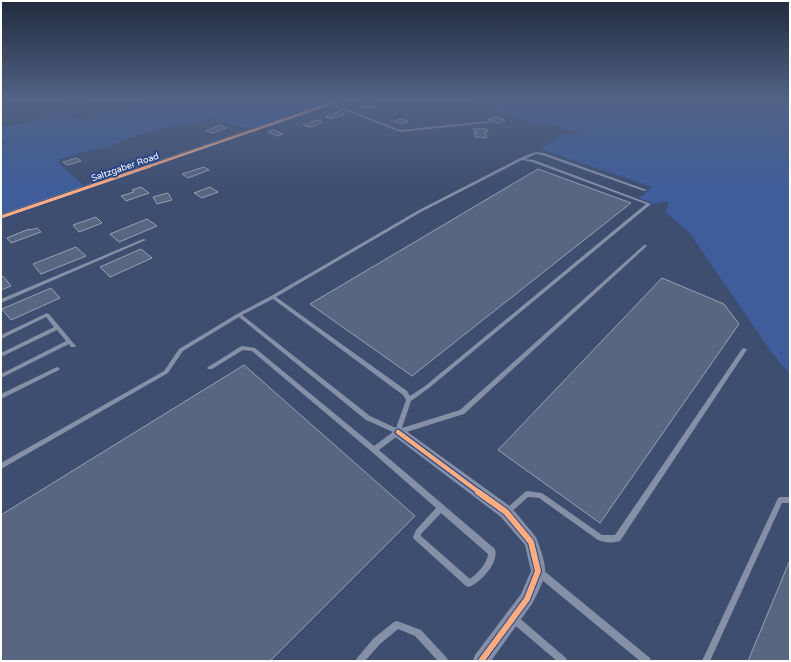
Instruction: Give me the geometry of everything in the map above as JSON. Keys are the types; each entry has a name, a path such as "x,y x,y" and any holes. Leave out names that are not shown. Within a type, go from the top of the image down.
{"street":[{"name":"Saltzgaber Road","path":"1,217 256,130"},
{"path":"398,432 506,512 531,542 538,571 528,599 512,618 481,661"}],"lane":[{"path":"397,130 411,130"},
{"path":"1,466 166,372 181,350 239,315 273,297 420,211 536,153 543,154 645,190"},
{"path":"398,432 410,400 649,204 534,161 522,159"},
{"path":"1,301 144,240"},
{"path":"374,450 398,432 462,412 645,246"},
{"path":"273,297 405,393 410,400"},
{"path":"1,337 47,315 71,344 1,376"},
{"path":"239,315 368,418 398,432"},
{"path":"1,355 57,328"},
{"path":"210,368 242,348 253,349 374,450 492,552 492,558 474,582 469,583 417,537 418,532 441,508"},
{"path":"506,512 527,494 540,495 601,538 617,539 744,350"},
{"path":"1,397 56,369"},
{"path":"706,661 780,500 790,500"},
{"path":"538,571 647,661"},
{"path":"512,618 563,661"},
{"path":"360,661 377,641 397,625 418,633 444,661"}],"shaded area":[{"path":"1,130 157,130 138,135 108,147 82,152 58,160 59,163 83,185 81,187 1,215 1,145 6,144 1,136"},
{"path":"569,130 790,130 790,374 772,353 689,232 665,212 669,204 667,201 655,204 639,198 652,187 540,149 563,135 583,134"}],"building":[{"path":"209,130 221,130 213,133 206,131"},
{"path":"274,130 283,134 277,136 268,132"},
{"path":"474,130 487,130 488,132 485,132 487,138 475,137 474,134 478,133"},
{"path":"77,158 81,161 67,165 63,162"},
{"path":"204,167 209,170 188,178 182,174"},
{"path":"538,169 631,203 412,376 310,304"},
{"path":"141,187 149,193 126,201 121,196 134,192 132,190"},
{"path":"210,187 218,192 202,198 194,193"},
{"path":"168,193 172,200 157,204 153,197"},
{"path":"96,217 102,223 79,232 73,225"},
{"path":"147,219 157,226 119,242 110,234"},
{"path":"37,228 41,232 11,243 7,238 29,229"},
{"path":"76,247 86,256 41,274 33,264"},
{"path":"141,249 152,258 110,277 100,267"},
{"path":"3,276 11,286 1,290 1,277"},
{"path":"662,278 724,304 739,324 600,523 498,450"},
{"path":"51,288 60,298 11,320 2,309"},
{"path":"244,365 415,516 270,661 1,661 1,515"},
{"path":"790,560 790,661 748,661"}],"waterway":[{"path":"777,130 790,161"}],"cycle path":[{"path":"1,217 254,130"},
{"path":"398,432 506,512 531,542 538,571 527,599 481,661"}]}
